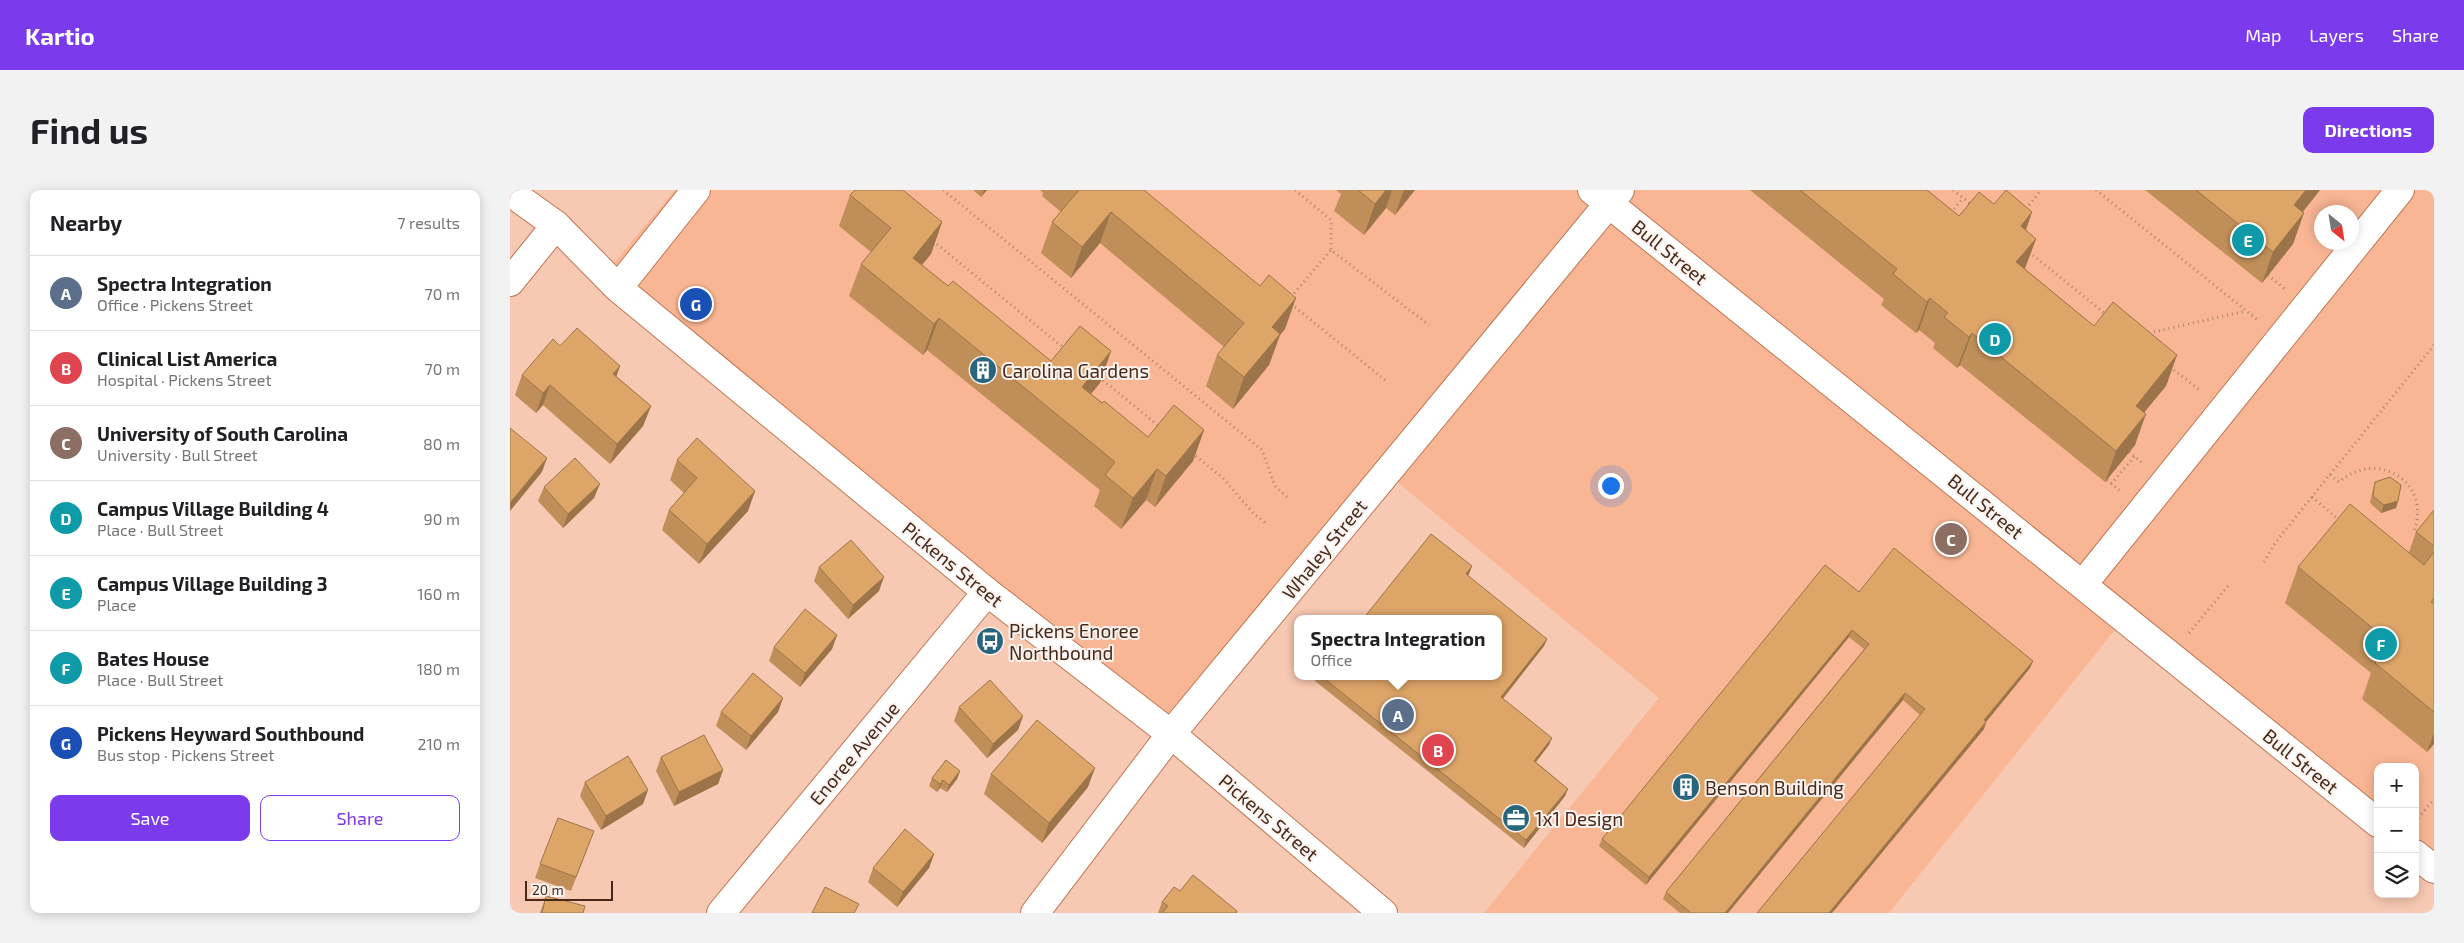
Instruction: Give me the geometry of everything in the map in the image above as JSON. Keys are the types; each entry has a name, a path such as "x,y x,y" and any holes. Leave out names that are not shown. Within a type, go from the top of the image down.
{"street":[{"path":"618,288 696,190"},
{"path":"2083,584 2400,190"},
{"name":"Pickens Street","path":"510,192 556,225 618,288 987,592 1171,734 1383,913"},
{"name":"Bull Street","path":"1607,194 2374,821"},
{"name":"Whaley Street","path":"1035,913 1171,734 1607,194"},
{"path":"510,282 556,225"},
{"name":"Enoree Avenue","path":"721,913 987,592"},
{"path":"2419,857 2434,869"}],"path":[{"path":"943,190 1262,450 1276,486 1288,498"},
{"path":"1295,190 1331,220 1331,250 1287,301 1385,380"},
{"path":"1953,190 1978,211"},
{"path":"2024,211 2042,190"},
{"path":"2096,190 2280,339"},
{"path":"1947,216 1956,210 1963,198"},
{"path":"932,240 1070,353"},
{"path":"1331,250 1429,325"},
{"path":"2027,250 2115,322"},
{"path":"2142,335 2246,311"},
{"path":"2102,324 2109,316"},
{"path":"2264,562 2275,543 2434,345"},
{"path":"2163,361 2223,410"},
{"path":"1093,372 1162,428"},
{"path":"1185,447 1223,478 1252,512 1267,524"},
{"path":"2111,484 2135,456"},
{"path":"2330,475 2339,482 2349,474 2371,467 2390,471 2398,475 2414,495 2418,507 2418,521 2414,531 2426,540"},
{"path":"2312,497 2342,522"},
{"path":"2171,655 2228,586"},
{"path":"2419,817 2434,799"}],"shaded area":[{"path":"675,190 2434,190 2434,854 2419,843 2419,763 2374,763 2374,807 2129,612 1889,913 1484,913 1659,698 1379,467 1163,727 608,270"}],"building":[{"path":"855,190 903,190 942,222 913,258 948,286 953,281 1051,361 1080,326 1111,351 1082,387 1102,403 1104,401 1148,437 1174,405 1204,430 1166,476 1157,469 1133,498 1105,475 1115,462 939,318 934,324 861,264 891,228 850,195"},
{"path":"1079,190 1144,190 1260,286 1269,275 1296,298 1272,327 1280,334 1244,377 1217,355 1244,323 1111,212 1082,247 1052,222"},
{"path":"1358,190 1386,190 1375,204"},
{"path":"1800,190 1927,190 1959,216 1979,192 1994,204 2006,190 2032,212 2021,226 2036,239 2016,262 2094,326 2113,302 2177,355 2136,406 2146,414 2116,451 1972,333 1969,337 1944,317 1948,313 1930,298 1927,302 1893,274 1897,269"},
{"path":"2196,190 2306,190 2294,205 2304,213 2273,252"},
{"path":"577,328 620,366 613,374 651,406 617,444 550,385 543,393 522,375 553,339 560,346"},
{"path":"510,428 547,458 510,503"},
{"path":"697,438 755,491 707,544 669,510 697,478 677,460"},
{"path":"575,458 600,484 568,514 544,487"},
{"path":"2390,477 2401,485 2398,501 2384,505 2373,496 2375,482"},
{"path":"2350,504 2424,565 2434,552 2434,598 2431,602 2434,604 2434,712 2375,663 2391,643 2298,567"},
{"path":"2434,510 2434,546 2416,532"},
{"path":"1431,534 1472,566 1466,574 1547,639 1501,697 1552,738 1534,761 1568,789 1526,840 1326,680 1502,680 1502,615 1366,615"},
{"path":"851,540 884,577 853,605 819,567"},
{"name":"Benson Building","path":"1894,548 2033,661 1984,720 1986,722 1829,913 1757,913 1925,709 1905,693 1725,913 1691,913 1666,892 1869,644 1852,630 1649,877 1602,839 1825,565 1859,592"},
{"path":"805,609 837,635 805,673 774,647"},
{"path":"753,673 783,698 751,736 721,712"},
{"path":"990,680 1023,716 993,744 959,707"},
{"path":"1037,720 1095,768 1049,823 991,774"},
{"path":"704,735 723,770 679,792 661,757"},
{"path":"628,756 648,790 606,816 585,782"},
{"path":"946,760 960,771 949,785 943,780 940,784 932,778"},
{"path":"558,818 594,831 576,877 540,864"},
{"path":"905,829 934,854 903,892 873,868"},
{"path":"1193,875 1237,911 1236,913 1162,913 1168,906 1162,902 1174,887 1180,891"},
{"path":"825,887 859,904 854,913 812,913"},
{"path":"546,896 585,906 583,913 542,913"}],"place":[{"name":"Campus Village Building 3","path":"2248,240"},
{"name":"Pickens Heyward Southbound","path":"696,304"},
{"name":"Campus Village Building 4","path":"1995,339"},
{"name":"Carolina Gardens","path":"983,370"},
{"name":"University of South Carolina","path":"1951,539"},
{"name":"Pickens Enoree Northbound","path":"990,641"},
{"name":"Bates House","path":"2381,644"},
{"name":"Spectra Integration","path":"1398,715"},
{"name":"Clinical List America","path":"1438,750"},
{"name":"Benson Building","path":"1686,787"},
{"name":"1x1 Design","path":"1516,818"}]}
